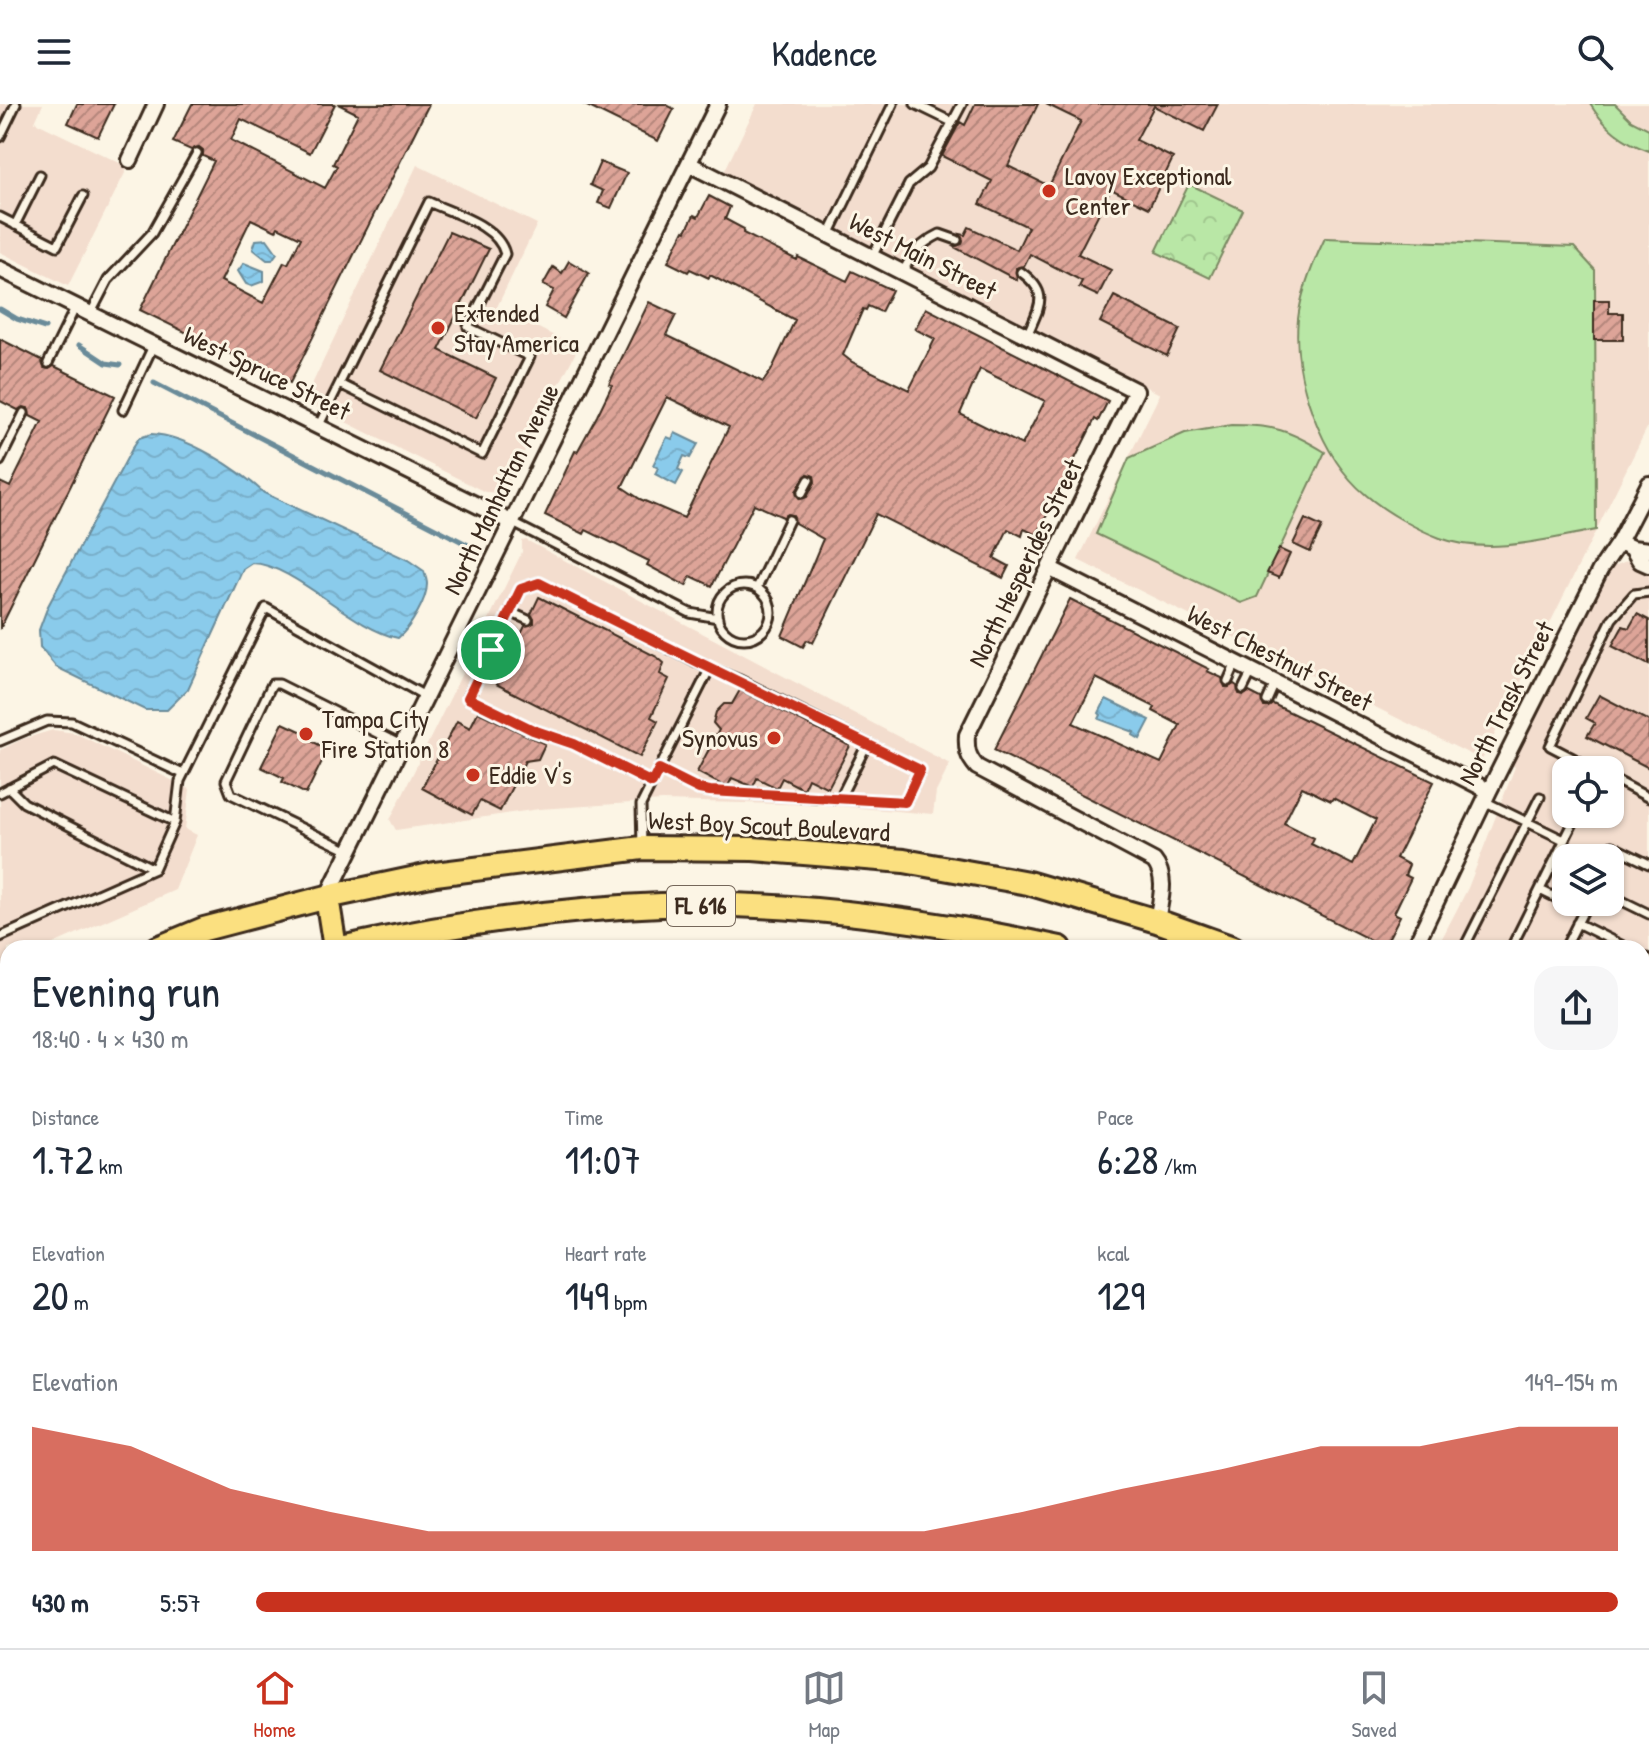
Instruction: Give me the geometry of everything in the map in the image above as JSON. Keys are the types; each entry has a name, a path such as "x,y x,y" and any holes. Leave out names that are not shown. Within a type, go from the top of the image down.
{"main road":[{"name":"West Boy Scout Boulevard","path":"177,940 204,929 327,897 435,874 642,848 753,849 904,861 1028,883 1210,940"},
{"path":"327,897 334,940"},
{"name":"FL 616","path":"377,940 423,930 566,912 661,905 761,907 901,919 1016,940"}],"street":[{"path":"130,160 156,104"},
{"name":"North Manhattan Avenue","path":"327,897 718,104"},
{"name":"West Main Street","path":"689,164 1136,391"},
{"name":"West Spruce Street","path":"0,269 511,522"},
{"name":"North Hesperides Street","path":"1136,391 967,735 966,749 977,767 1154,861 1161,869 1163,882 1157,921"},
{"name":"North Trask Street","path":"1418,940 1486,796 1600,570 1625,545 1649,484"},
{"path":"1625,545 1649,550"},
{"path":"1625,545 1640,561 1649,565"},
{"name":"West Chestnut Street","path":"1049,568 1252,671 1486,796"}],"lane":[{"path":"0,137 16,104"},
{"path":"829,235 893,104"},
{"path":"915,104 952,122"},
{"path":"872,257 909,184 928,168 962,104"},
{"path":"91,313 108,280 152,233 197,153"},
{"path":"15,225 40,175"},
{"path":"0,217 57,246 83,196"},
{"path":"319,425 429,202 493,233 502,242 505,254 468,327 530,357 482,454 340,384"},
{"path":"902,273 914,250 925,241 940,234 957,240"},
{"path":"1021,272 1036,283 1040,292 1041,303 1027,336"},
{"path":"48,363 76,306"},
{"path":"123,410 154,344"},
{"path":"0,461 24,413"},
{"path":"802,493 809,480"},
{"path":"757,588 789,520"},
{"path":"511,522 690,613 718,618"},
{"path":"652,783 574,744 533,730 468,698 521,589 539,583 920,770 905,802 710,791 699,789 659,769"},
{"path":"745,585 757,588 767,597 771,615 763,631 755,637 737,638 722,627 718,618 719,602 729,589 745,585"},
{"path":"1569,756 1550,746 1612,619 1634,594 1649,592"},
{"path":"0,937 154,869 175,822 183,774 266,608 425,696"},
{"path":"510,612 528,620"},
{"path":"456,633 491,650"},
{"path":"1228,681 1236,663"},
{"path":"642,848 641,805 710,668"},
{"path":"1243,689 1252,671"},
{"path":"1267,701 1275,683"},
{"path":"349,851 231,794 226,781 272,684 279,684 401,745"},
{"path":"0,741 53,719 72,722 183,774"},
{"path":"840,798 867,744"},
{"path":"0,793 54,765 175,822"},
{"path":"1624,785 1649,798"},
{"path":"9,788 24,803 154,869"},
{"path":"1486,796 1527,822 1564,840"},
{"path":"1468,940 1540,797"},
{"path":"1515,940 1570,828"},
{"path":"1624,852 1649,864"},
{"path":"1540,890 1552,896"},
{"path":"1624,902 1649,914"},
{"path":"1569,940 1580,916"},
{"path":"1577,923 1611,940"},
{"path":"412,940 423,930"}],"shaded area":[{"path":"0,104 43,104 35,122 128,167 68,286 0,252"},
{"path":"757,104 1649,104 1649,424 1482,760 1078,560 1160,394 724,172"},
{"name":"Extended Stay America","path":"417,165 537,224 497,307 578,348 503,493 485,492 304,401"},
{"path":"526,540 950,764 936,792 933,814 823,805 662,801 539,809 396,830 390,820 522,552 522,541"},
{"path":"1629,560 1649,571 1649,940 1441,940 1468,888 1515,767 1510,764 1602,582 1614,566"},
{"path":"53,730 75,733 190,789 185,829 197,835 175,890 62,940 0,940 0,750"}],"green space":[{"path":"1590,104 1615,104 1631,120 1649,129 1649,151 1615,133"},
{"path":"1189,184 1243,210 1210,278 1156,252"},
{"path":"1325,238 1574,247 1595,270 1596,530 1498,546 1459,543 1440,538 1402,520 1366,495 1350,479 1323,438 1313,414 1305,390 1297,341 1298,319 1308,277"},
{"path":"1231,425 1281,430 1325,452 1257,597 1241,603 1096,534 1129,458 1185,433"}],"water":[{"path":"267,239 277,253 272,260 267,260 253,249 256,240"},
{"path":"244,263 264,271 264,281 251,286 246,284 238,271"},
{"path":"675,433 698,444 690,458 684,456 678,469 683,472 676,485 655,474 658,468 653,465 667,437 672,439"},
{"path":"151,434 196,447 226,464 264,493 408,560 424,571 427,584 424,598 408,628 398,638 380,632 286,574 252,563 243,569 188,689 167,710 145,710 56,667 40,647 39,630 48,606 133,447 139,438"},
{"path":"1106,699 1150,720 1140,739 1133,735 1134,732 1099,719"}],"building":[{"path":"77,104 114,104 98,137 68,123"},
{"path":"192,104 335,104 310,153 241,119 231,140 325,188 337,166 333,164 358,114 338,104 429,104 290,383 140,310 214,161 203,156 203,150 199,147 191,150 173,142","holes":["251,219 276,231 278,227 301,238 288,264 284,262 263,303 221,281"]},
{"path":"583,104 665,104 674,109 658,141"},
{"name":"Lavoy Exceptional Center","path":"975,104 1038,104 1008,166 1049,186 1081,121 1046,104 1218,104 1204,131 1154,106 1136,140 1173,158 1149,208 1111,189 1078,254 1111,270 1098,296 1079,287 1082,281 1030,254 1024,266 1016,268 1017,280 954,247 962,244 960,234 965,235 969,227 1017,250 1028,227 980,204 992,181 942,156 960,122 965,125"},
{"path":"600,162 627,173 611,208 598,203 603,191 590,185"},
{"path":"709,196 730,207 725,219 744,229 743,233 847,281 852,271 892,290 881,312 868,306 866,310 863,309 843,355 909,390 935,339 915,329 926,308 1108,401 1098,421 1095,419 1037,535 1024,529 1022,536 1008,529 994,558 1009,566 1003,578 876,514 813,643 807,640 803,647 782,636 823,539 795,523 792,515 783,517 754,504 712,586 691,576 686,586 647,565 649,561 586,530 584,534 545,515 575,451 597,416 649,302 676,315 666,335 763,382 771,371 795,320 710,275 709,278 690,269 688,272 668,262 694,215 698,217","holes":["980,369 1045,401 1022,445 960,414","667,397 729,427 684,518 640,499 622,487","808,474 814,476 815,482 807,497 800,499 796,491"]},
{"path":"449,232 489,249 439,350 496,378 476,418 380,370"},
{"path":"569,261 589,273 564,318 545,307 554,290 543,285 553,267 562,273"},
{"path":"1114,296 1180,329 1167,356 1100,322"},
{"path":"1594,300 1609,300 1609,313 1623,313 1623,340 1594,340"},
{"path":"0,339 42,360 44,368 54,366 115,396 0,629 0,482 10,487 42,422 30,416 28,408 18,410 0,401"},
{"path":"1305,519 1322,527 1310,552 1293,544"},
{"path":"1279,549 1290,554 1279,578 1267,573"},
{"path":"539,597 664,663 660,674 669,679 651,717 658,721 640,757 496,684 525,626 534,623 531,614"},
{"path":"1070,599 1209,669 1207,671 1222,678 1225,687 1234,684 1239,694 1249,692 1261,698 1264,707 1273,704 1434,782 1396,858 1409,865 1405,875 1411,878 1394,913 1400,916 1388,940 1370,940 994,750","holes":["1096,678 1155,707 1153,711 1180,725 1161,763 1073,723","1302,787 1331,801 1333,798 1376,820 1353,865 1311,844 1314,838 1284,823"]},
{"path":"1637,614 1649,620 1649,665 1612,646 1623,626 1629,628"},
{"name":"Synovus","path":"740,690 850,746 828,788 808,778 803,789 782,778 777,788 757,778 753,787 732,778 728,786 697,772 719,730 713,723 716,712 724,704 732,704"},
{"path":"1599,695 1649,721 1649,768 1587,736 1595,723 1586,718"},
{"name":"Eddie V's","path":"478,712 545,744 538,759 525,761 500,811 480,801 472,815 422,788 457,721 470,728"},
{"path":"283,723 307,734 305,738 328,749 306,794 282,782 284,778 261,767"}],"waterway":[{"path":"0,309 17,319 45,328"},
{"path":"79,345 106,363 120,365"},
{"path":"154,383 474,548"}],"place":[{"name":"Lavoy Exceptional Center","path":"1049,191"},
{"name":"Extended Stay America","path":"438,328"},
{"name":"Tampa City Fire Station 8","path":"306,734"},
{"name":"Synovus","path":"774,738"},
{"name":"Eddie V's","path":"473,775"}],"route":[{"path":"539,583 920,770 905,802 710,791 699,789 659,769 652,783 574,744 533,730 468,698 491,650 521,589 539,583"}]}
